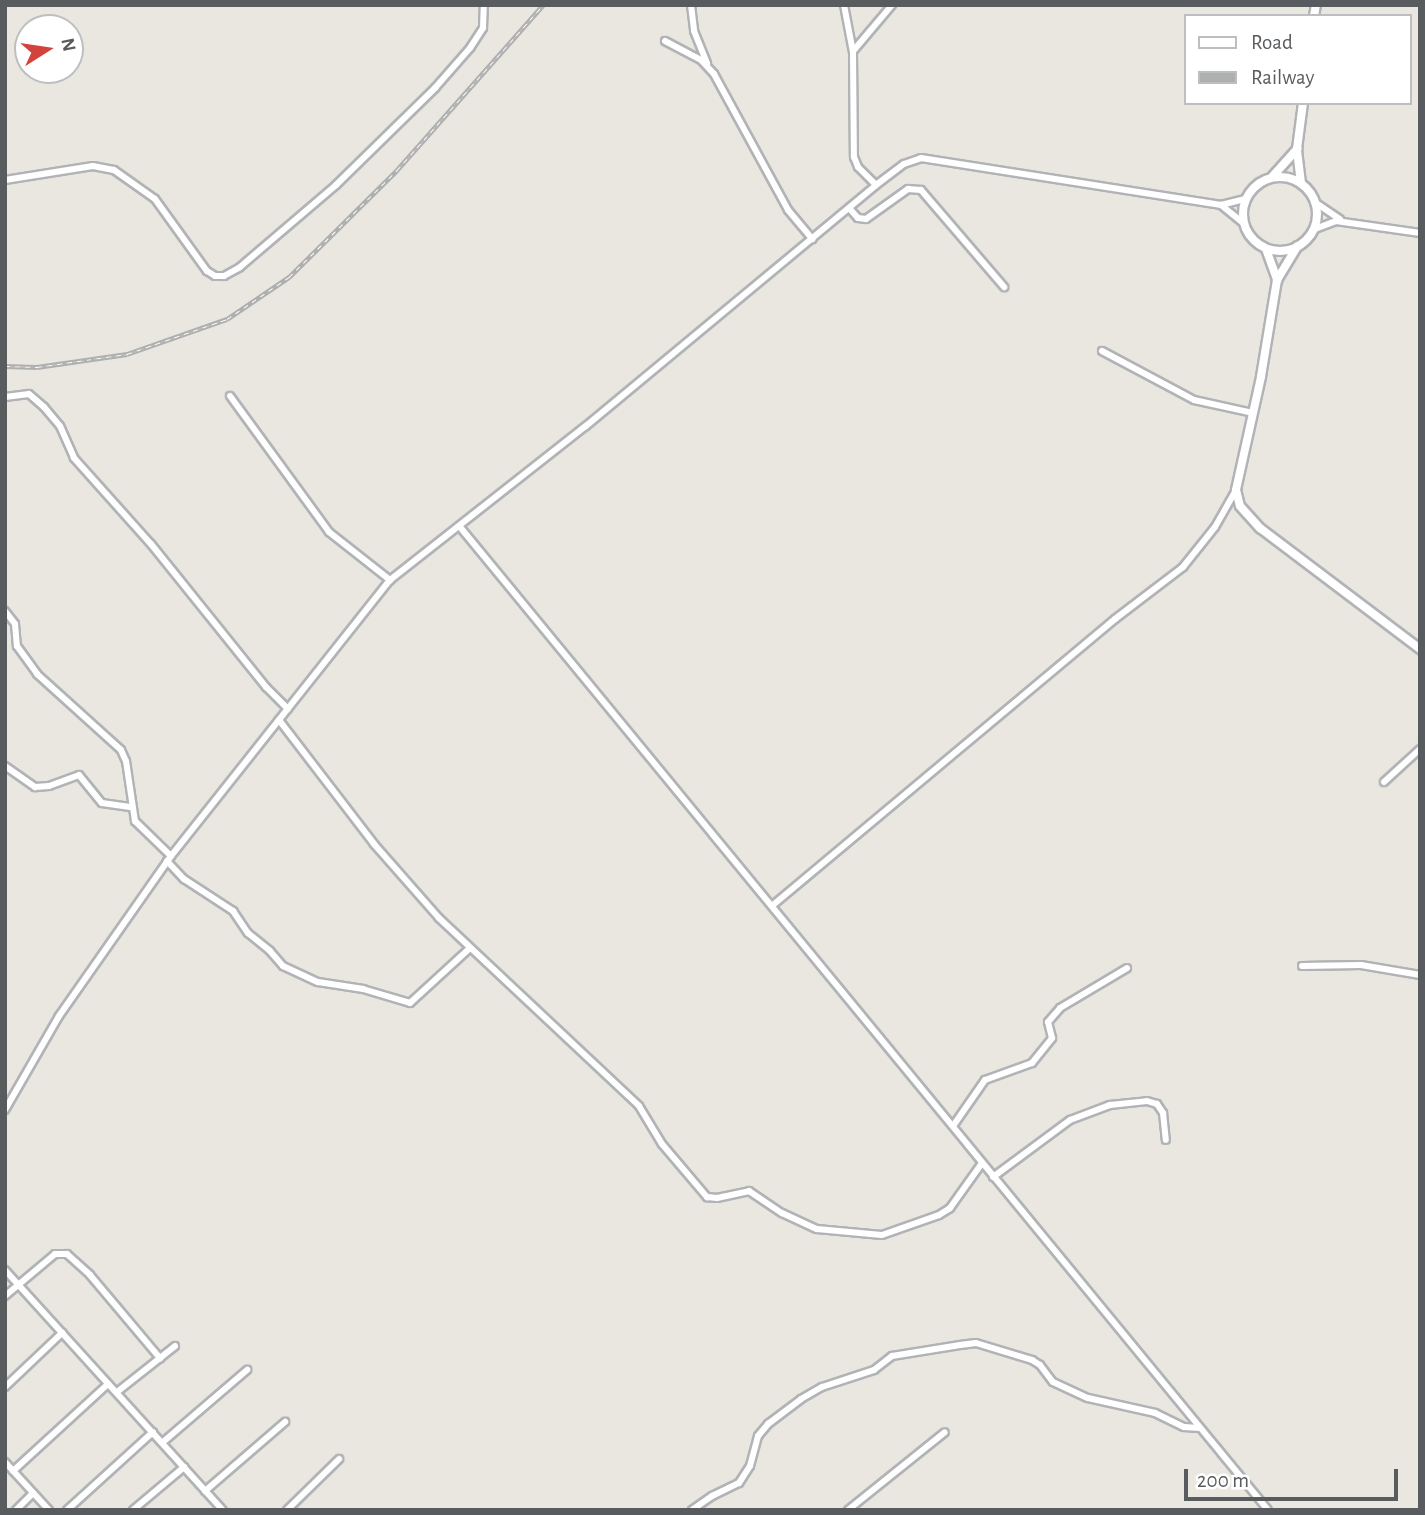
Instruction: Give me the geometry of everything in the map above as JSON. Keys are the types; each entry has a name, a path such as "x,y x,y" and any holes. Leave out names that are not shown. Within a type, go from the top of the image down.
{"street":[{"path":"5,180 93,166 114,170 155,199 207,271 215,276 224,276 240,267 336,185 435,88 470,48 483,27 484,5"},
{"path":"691,5 694,31 707,65 733,104 747,137 788,210 812,239"},
{"path":"844,5 853,52 854,157 876,185"},
{"path":"853,52 892,5"},
{"path":"666,41 707,65"},
{"path":"1301,183 1297,149 1303,105"},
{"path":"1243,223 1245,199 1252,189 1272,177 1297,149"},
{"path":"5,1110 59,1016 169,859 390,580 460,527 904,164 922,158 1221,205 1245,199"},
{"path":"1272,177 1292,178 1301,183 1316,203 1348,222"},
{"path":"849,208 858,218 866,219 908,189 921,190 1004,287"},
{"path":"1315,229 1318,216 1316,203"},
{"path":"1221,205 1243,223 1256,243 1266,249 1282,251 1298,246"},
{"path":"773,905 1115,619 1183,567 1215,527 1236,490 1269,340 1277,280 1298,246 1315,229 1336,220 1420,233"},
{"path":"1266,249 1277,280"},
{"path":"1102,351 1194,400 1253,413"},
{"path":"5,397 29,394 44,407 60,426 71,453 82,467 151,544 266,687 288,709"},
{"path":"230,396 329,532 390,580"},
{"path":"1236,490 1247,517 1420,649"},
{"path":"460,527 1268,1510"},
{"path":"5,611 15,624 17,646 37,674 121,750 126,761 132,807 140,828 184,879 233,911 248,933 283,966 318,982 363,989 410,1003 470,948"},
{"path":"279,720 374,844 439,918 639,1106 662,1144 699,1191 717,1198 749,1191 782,1213 817,1229 882,1235 939,1215 950,1208 982,1163"},
{"path":"1384,782 1420,749"},
{"path":"5,766 34,787 49,786 79,775 102,803 132,807"},
{"path":"1302,966 1361,964 1420,975"},
{"path":"953,1126 985,1080 1032,1063 1052,1038 1048,1021 1060,1008 1114,979 1126,968"},
{"path":"993,1177 1070,1120 1110,1105 1147,1101 1157,1104 1163,1113 1166,1140"},
{"path":"5,1296 55,1254 67,1254 90,1275 160,1358"},
{"path":"5,1270 223,1510"},
{"path":"5,1387 62,1333"},
{"path":"692,1510 739,1483 750,1466 758,1436 768,1424 801,1399 822,1387 874,1370 892,1356 960,1345 976,1343 1032,1360 1054,1382 1088,1398 1155,1413 1184,1427 1200,1428"},
{"path":"117,1392 175,1346"},
{"path":"163,1442 247,1370"},
{"path":"13,1471 108,1384"},
{"path":"205,1491 285,1422"},
{"path":"67,1510 153,1432"},
{"path":"848,1510 945,1432"},
{"path":"286,1510 339,1459"},
{"path":"5,1462 49,1510"},
{"path":"133,1510 184,1468"},
{"path":"16,1510 33,1493"}],"railway":[{"path":"5,366 37,367 127,354 227,319 289,277 397,170 543,5"}]}
